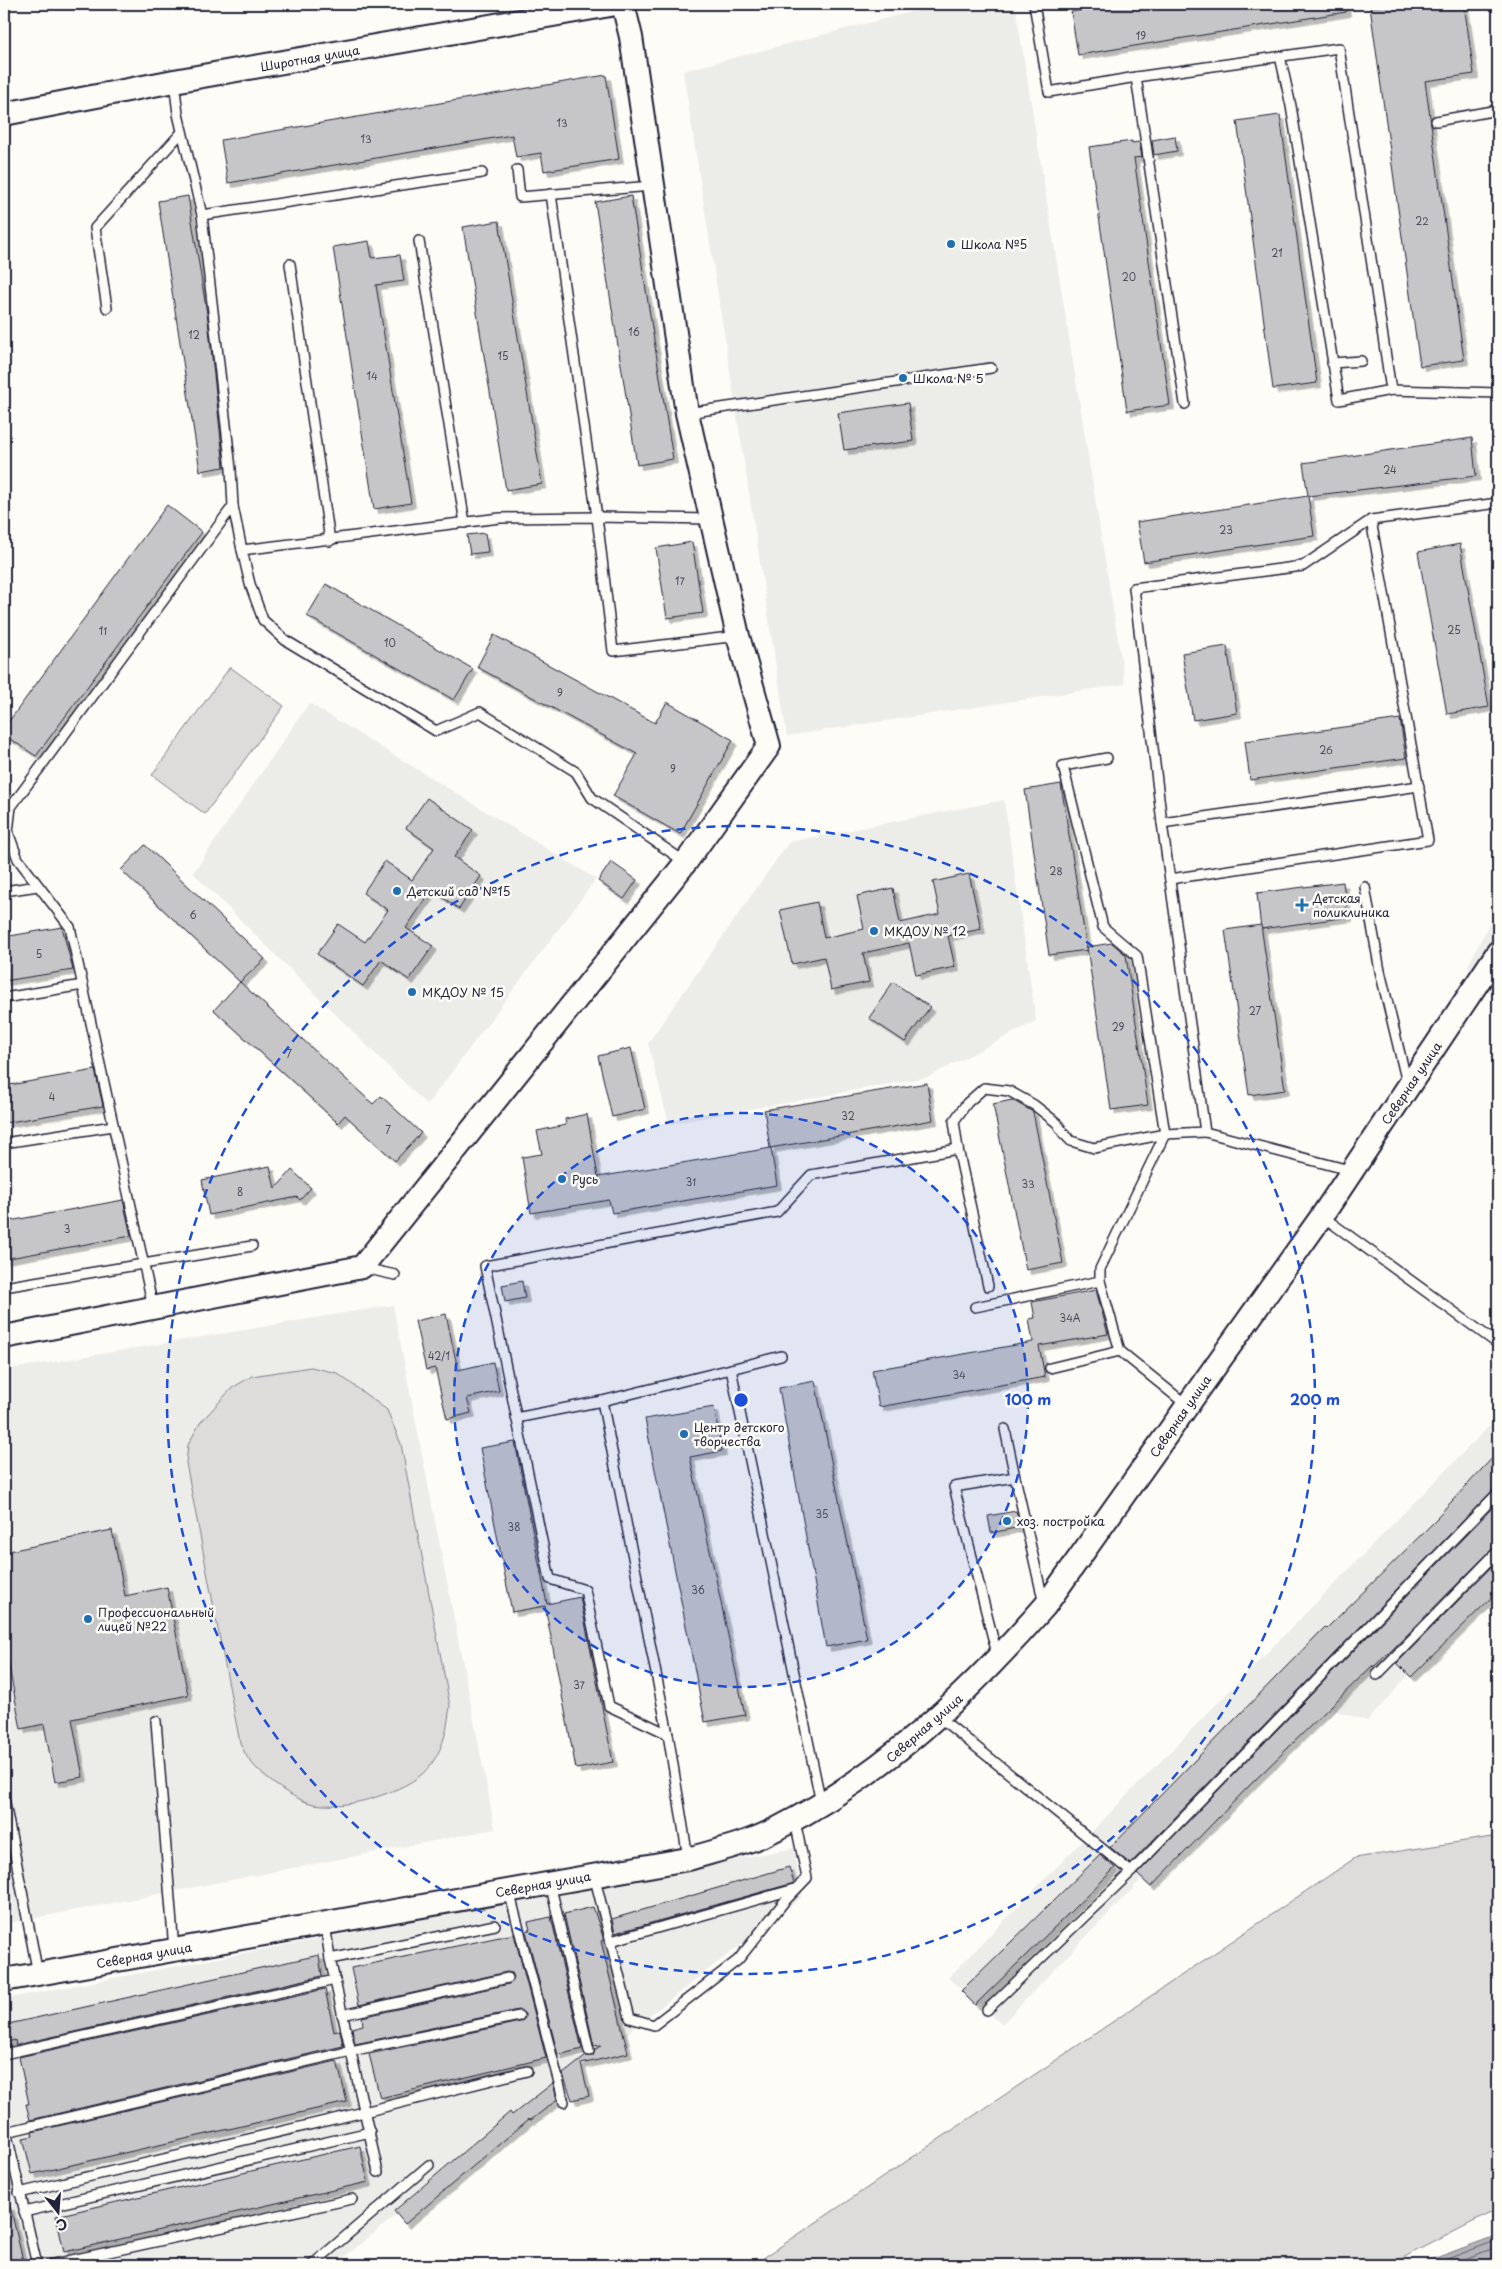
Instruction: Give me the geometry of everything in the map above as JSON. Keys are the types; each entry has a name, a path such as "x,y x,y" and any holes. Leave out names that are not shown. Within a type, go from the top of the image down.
{"street":[{"name":"Широтная улица","path":"4,114 174,81 616,4"},
{"path":"4,1337 362,1267 686,862 769,746 738,636 687,413 631,37 623,4"},
{"name":"Северная улица","path":"4,1980 688,1858 732,1847 777,1829 822,1805 883,1764 939,1716 998,1659 1044,1606 1322,1216 1498,952"}],"lane":[{"path":"1034,4 1050,92 1136,77 1339,48 1391,390"},
{"path":"1280,56 1291,106 1339,400 1391,390 1498,393"},
{"path":"1136,77 1185,404"},
{"path":"174,81 178,114 202,216 231,469 233,506 250,584 263,620 286,640 436,731 480,712 576,772 592,798 686,862"},
{"path":"1436,121 1498,110"},
{"path":"107,308 95,228 182,132"},
{"path":"517,170 520,197 653,186"},
{"path":"202,216 482,173"},
{"path":"551,194 597,516 613,650 738,636"},
{"path":"419,241 465,523"},
{"path":"290,264 330,541"},
{"path":"1332,363 1361,360"},
{"path":"687,413 991,368"},
{"path":"1205,1132 1162,823 1134,588 1303,566 1371,520 1498,503"},
{"path":"153,1308 70,927 18,859 6,831 11,807 233,506"},
{"path":"242,550 330,541 500,518 597,516 710,519"},
{"path":"1170,879 1428,840 1371,520"},
{"path":"1107,758 1063,766 1103,927 1137,956 1165,1134 1100,1268 1100,1281 1120,1351 1188,1406"},
{"path":"1162,823 1418,786"},
{"path":"4,891 38,886"},
{"path":"1365,887 1380,971 1408,1088"},
{"path":"4,998 83,985"},
{"path":"988,1286 958,1149 954,1122 966,1103 984,1088 1009,1091 1034,1105 1057,1123 1064,1134 1078,1144 1094,1148 1165,1134 1205,1132 1353,1171"},
{"path":"4,1144 114,1126"},
{"path":"668,1734 609,1706 585,1590 550,1579 485,1266 777,1212 811,1175 958,1149"},
{"path":"1322,1216 1498,1344"},
{"path":"4,1287 252,1246"},
{"path":"362,1267 395,1275"},
{"path":"975,1307 1100,1281"},
{"path":"1050,1368 1120,1351"},
{"path":"516,1418 602,1401 780,1356"},
{"path":"731,1369 822,1805"},
{"path":"602,1401 668,1734 688,1858"},
{"path":"1004,1428 1044,1606"},
{"path":"998,1659 954,1487 1015,1477"},
{"path":"987,2010 1131,1872 1498,1493"},
{"path":"1377,1674 1498,1551"},
{"path":"939,1716 1131,1872"},
{"path":"156,1721 174,1950"},
{"path":"4,1798 38,1974"},
{"path":"594,1875 630,2018 654,2025 738,1960 795,1889 808,1878 794,1819"},
{"path":"550,1883 590,2051"},
{"path":"611,1941 795,1889"},
{"path":"508,1890 564,2102"},
{"path":"325,1923 330,1959 378,2172"},
{"path":"330,1959 495,1925"},
{"path":"342,2015 508,1978"},
{"path":"4,2054 336,1980"},
{"path":"6,2132 351,2051 518,2016"},
{"path":"19,2193 364,2112 527,2071"},
{"path":"4,2122 37,2265"},
{"path":"24,2212 370,2132"},
{"path":"312,2265 429,2165"},
{"path":"49,2265 352,2199"}],"shaded area":[{"name":"Школа № 5","path":"942,4 1015,4 1125,684 787,736 683,71"},
{"path":"230,667 284,706 205,814 152,775"},
{"name":"МКДОУ № 15","path":"309,703 596,879 427,1105 193,873"},
{"name":"МКДОУ № 12","path":"1004,800 1036,1021 928,1077 669,1124 648,1043 789,842"},
{"path":"1498,906 1498,1000 1468,966"},
{"path":"393,1305 495,1829 4,1924 4,1370"},
{"path":"311,1367 337,1373 387,1410 401,1444 450,1706 443,1743 432,1763 423,1774 392,1791 350,1804 314,1804 298,1798 271,1781 256,1768 240,1743 186,1463 188,1445 200,1423 232,1388 252,1376"},
{"path":"1498,1417 1498,1577 1367,1721 1312,1703 1002,2024 948,1978"},
{"path":"1498,1836 1498,2209 1390,2265 753,2265 1355,1858"},
{"path":"794,1848 802,1897 573,2075 334,2265 4,2265 4,1999"}],"water":[{"path":"1498,2235 1498,2265 1417,2265 1422,2263"}],"building":[{"path":"1122,4 1345,4 1346,12 1078,55 1071,12"},
{"path":"1393,4 1464,4 1474,74 1425,81 1464,360 1420,366 1370,7"},
{"path":"606,75 619,159 544,171 541,153 516,157 512,135 228,183 221,140"},
{"path":"1280,115 1317,383 1273,389 1237,121"},
{"path":"1175,136 1177,151 1154,155 1152,140"},
{"path":"1132,141 1132,143 1139,142 1142,157 1134,158 1170,405 1127,411 1089,147"},
{"path":"188,196 208,320 224,467 200,471 158,201"},
{"path":"631,196 673,459 637,465 595,202"},
{"path":"499,221 542,484 506,490 463,227"},
{"path":"369,241 372,258 400,255 404,281 376,285 411,503 374,509 333,247"},
{"path":"908,403 913,441 844,450 838,413"},
{"path":"1472,438 1476,476 1308,496 1303,463"},
{"path":"1308,496 1314,536 1144,562 1137,522"},
{"path":"167,505 202,532 36,756 4,735 4,728"},
{"path":"485,533 488,552 470,554 467,535"},
{"path":"692,542 703,613 667,618 656,548"},
{"path":"1460,544 1489,707 1447,714 1418,552"},
{"path":"326,584 473,669 454,700 307,616"},
{"path":"494,635 655,723 667,702 733,740 680,834 613,796 637,754 477,667"},
{"path":"1227,646 1237,713 1193,720 1182,653"},
{"path":"1400,719 1406,758 1250,780 1245,741"},
{"path":"1061,784 1087,950 1049,955 1025,790"},
{"name":"Детский сад №15","path":"427,798 473,830 454,857 481,876 459,909 432,890 406,928 433,946 409,980 381,960 363,986 317,954 338,924 365,942 388,910 363,893 385,861 412,880 434,848 406,828"},
{"path":"145,845 265,959 240,982 121,870"},
{"path":"611,862 637,880 624,899 598,881"},
{"path":"969,874 981,929 948,936 955,967 916,975 909,943 863,953 869,982 831,990 824,957 792,964 780,910 817,902 824,938 864,929 857,896 893,888 900,923 940,914 933,882"},
{"name":"Детская поликлиника","path":"1343,882 1348,917 1261,929 1257,893"},
{"path":"1261,925 1285,1090 1249,1095 1225,930"},
{"path":"62,927 73,970 4,981 4,937"},
{"path":"1112,943 1126,955 1148,1105 1111,1110 1087,947"},
{"path":"240,982 373,1104 381,1096 421,1133 395,1161 345,1115 338,1123 214,1010"},
{"path":"893,982 930,1007 905,1042 869,1018"},
{"path":"631,1048 645,1109 612,1117 598,1056"},
{"path":"95,1070 103,1106 4,1123 4,1086"},
{"path":"927,1083 933,1120 770,1148 764,1110"},
{"path":"1012,1100 1033,1112 1063,1263 1026,1270 993,1104"},
{"path":"587,1114 598,1177 771,1148 777,1185 612,1213 609,1200 531,1213 522,1157 542,1154 537,1131 566,1125 565,1119"},
{"path":"270,1166 275,1189 292,1170 311,1188 300,1200 297,1197 209,1215 202,1180"},
{"path":"123,1200 131,1236 4,1259 4,1222"},
{"path":"522,1281 525,1298 505,1302 502,1285"},
{"path":"1096,1290 1108,1334 1039,1346 1045,1377 879,1407 872,1370 1033,1342 1029,1319 1035,1318 1032,1302"},
{"path":"446,1314 458,1370 493,1362 499,1391 467,1398 471,1413 447,1419 435,1368 426,1370 415,1321"},
{"path":"815,1381 867,1639 826,1647 779,1388"},
{"path":"714,1407 722,1451 690,1457 745,1715 705,1722 645,1419"},
{"path":"515,1442 547,1604 580,1597 613,1762 576,1769 545,1606 512,1612 480,1448"},
{"path":"1498,1452 1498,1487 1130,1864 1110,1847 1325,1627 1327,1628 1438,1518"},
{"path":"1498,1502 1498,1545 1388,1654 1374,1667 1373,1665 1251,1784 1151,1887 1137,1874"},
{"name":"хоз. постройка","path":"1016,1511 1020,1527 991,1533 988,1516"},
{"name":"Профессиональный лицей №22","path":"112,1530 125,1596 167,1587 188,1695 72,1719 83,1777 55,1782 44,1724 21,1729 4,1641 4,1552"},
{"path":"1498,1560 1498,1591 1411,1677 1397,1663"},
{"path":"1100,1855 1115,1868 975,2005 961,1991"},
{"path":"789,1867 794,1883 615,1933 612,1919"},
{"path":"593,1907 604,1940 601,1941 628,2053 581,2064 589,2096 572,2100 563,2074 586,2056 593,2056 595,2050 601,2045 594,2046 564,1914"},
{"path":"551,1917 582,2049 558,2055 526,1931 530,1930 528,1922"},
{"path":"514,1934 546,2058 380,2098 369,2054 520,2022 525,2018 525,2014 518,2010 355,2044 352,2028 363,2025 362,2017 509,1984 514,1977 512,1973 507,1972 359,2005 351,1968"},
{"path":"319,1955 322,1976 16,2045 15,2040 4,2043 4,2025"},
{"path":"325,1989 334,2032 340,2030 343,2046 30,2120 26,2104 29,2104 19,2057"},
{"path":"337,2061 347,2102 32,2174 23,2138 33,2136 32,2132"},
{"path":"553,2083 557,2100 531,2120 529,2119 405,2224 394,2211 510,2112 512,2115"},
{"path":"360,2146 368,2182 64,2252 56,2216"},
{"path":"4,2206 10,2206 24,2265 4,2265"}],"place":[{"name":"Школа №5","path":"951,244"},
{"name":"Школа № 5","path":"903,378"},
{"name":"Детский сад №15","path":"397,891"},
{"name":"Детская поликлиника","path":"1302,905"},
{"name":"МКДОУ № 12","path":"874,931"},
{"name":"МКДОУ № 15","path":"412,992"},
{"name":"Русь","path":"562,1179"},
{"name":"Центр детского творчества","path":"684,1434"},
{"name":"хоз. постройка","path":"1007,1521"},
{"name":"Профессиональный лицей №22","path":"88,1619"}]}
